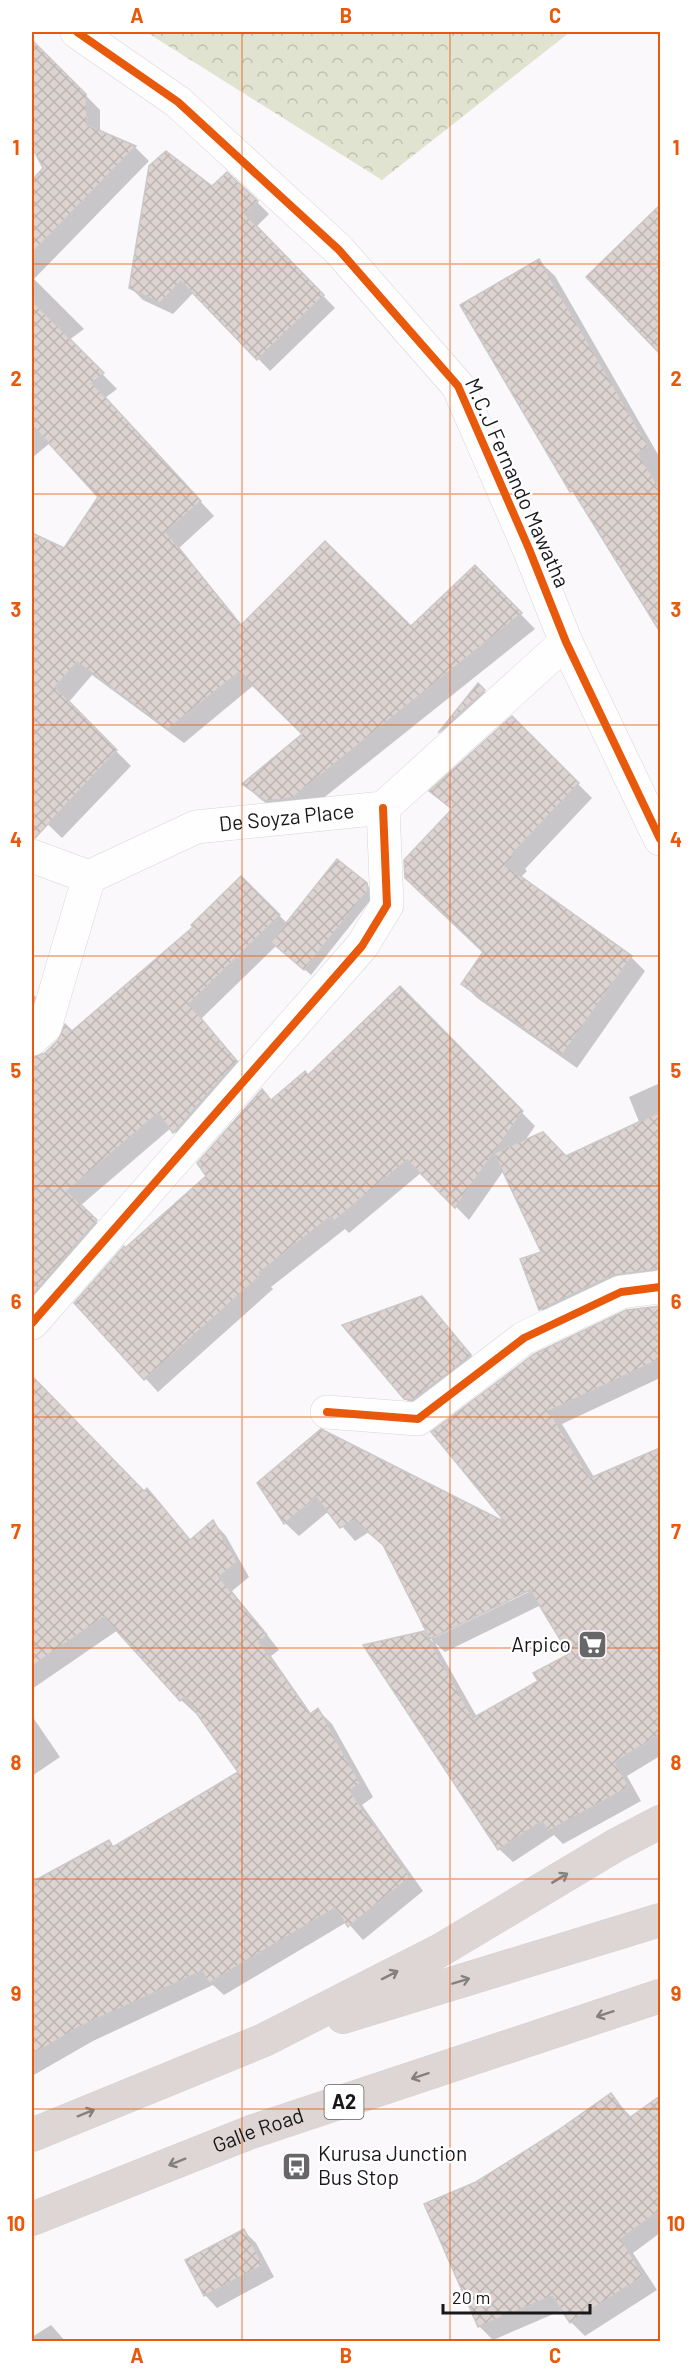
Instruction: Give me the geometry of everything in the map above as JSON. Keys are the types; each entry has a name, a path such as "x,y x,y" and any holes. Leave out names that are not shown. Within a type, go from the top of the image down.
{"highway":[{"path":"32,2135 264,2040 439,1950 616,1845 660,1822"},
{"path":"264,2040 660,1920"},
{"name":"Galle Road","path":"32,2219 251,2132 660,1996"}],"street":[{"name":"M.C.J Fernando Mawatha","path":"77,32 178,102 339,250 458,386 529,549 566,642 660,838"},
{"name":"De Soyza Place","path":"88,877 196,827 383,808 566,642"},
{"path":"32,1323 362,946 387,905 383,808"},
{"path":"32,856 88,877 45,1027 32,1039"},
{"path":"327,1412 418,1419 524,1338 621,1292 660,1287"}],"green space":[{"path":"146,32 570,32 382,180"}],"building":[{"path":"32,40 86,94 87,125 136,146 32,253 32,180 43,168 32,147"},
{"path":"166,151 212,186 227,172 258,201 245,214 324,295 257,360 181,281 160,303 129,288 149,166"},
{"path":"660,205 660,354 586,277"},
{"path":"539,259 649,447 638,453 660,489 660,632 573,491 570,492 460,305"},
{"path":"32,301 104,373 92,383 201,501 166,532 241,625 325,541 411,626 475,565 522,613 292,798 266,801 242,784 302,734 239,672 168,729 77,662 55,687 117,750 35,838 32,838 32,533 64,548 98,497 32,425"},
{"path":"478,683 485,690 438,733"},
{"path":"512,716 579,783 512,854 514,856 505,865 632,956 562,1055 461,984 483,952 405,878 404,860 452,809 429,791"},
{"path":"337,859 367,883 368,890 304,970 271,942"},
{"path":"241,876 280,915 189,1004 237,1061 173,1133 158,1113 67,1191 97,1220 32,1295 32,1057 45,1053 58,1040 65,1024 72,1031 193,927 191,925"},
{"path":"400,986 523,1111 455,1208 407,1160 334,1221 331,1216 259,1273 261,1275 144,1380 74,1303 124,1246 125,1248 206,1176 197,1163 262,1089 271,1100 305,1071 308,1075"},
{"path":"660,1112 660,1269 613,1275 539,1310 520,1259 541,1252 494,1153 543,1132 566,1156"},
{"path":"422,1296 471,1355 412,1400 404,1399 342,1325"},
{"path":"660,1306 660,1359 549,1411 590,1478 660,1448 660,1734 615,1762 629,1787 548,1831 542,1821 498,1850 363,1645 424,1631 473,1718 538,1681 533,1673 569,1654 530,1590 430,1639 383,1545 354,1520 340,1528 316,1497 284,1524 257,1483 321,1429 505,1522 431,1432 534,1354 626,1310"},
{"path":"32,1376 144,1491 147,1488 190,1540 213,1520 237,1562 219,1577 267,1635 259,1642 310,1714 318,1708 360,1783 350,1791 410,1877 348,1927 335,1908 209,1983 202,1971 79,2027 32,2055 32,1882 109,1840 113,1847 238,1772 185,1697 180,1701 104,1617 32,1666"},
{"path":"611,2093 629,2118 660,2096 660,2210 621,2239 644,2276 570,2323 552,2296 478,2327 424,2204 476,2182 557,2131"},
{"path":"244,2229 263,2265 204,2296 185,2260"}],"cycle path":[{"path":"77,32 178,102 339,250 458,386 529,549 566,642 660,839"},
{"path":"32,1323 362,946 387,905 383,808"},
{"path":"327,1412 418,1419 524,1338 621,1292 660,1287"}],"place":[{"name":"Arpico","path":"592,1645"},
{"name":"Kurusa Junction Bus Stop","path":"297,2166"}]}
